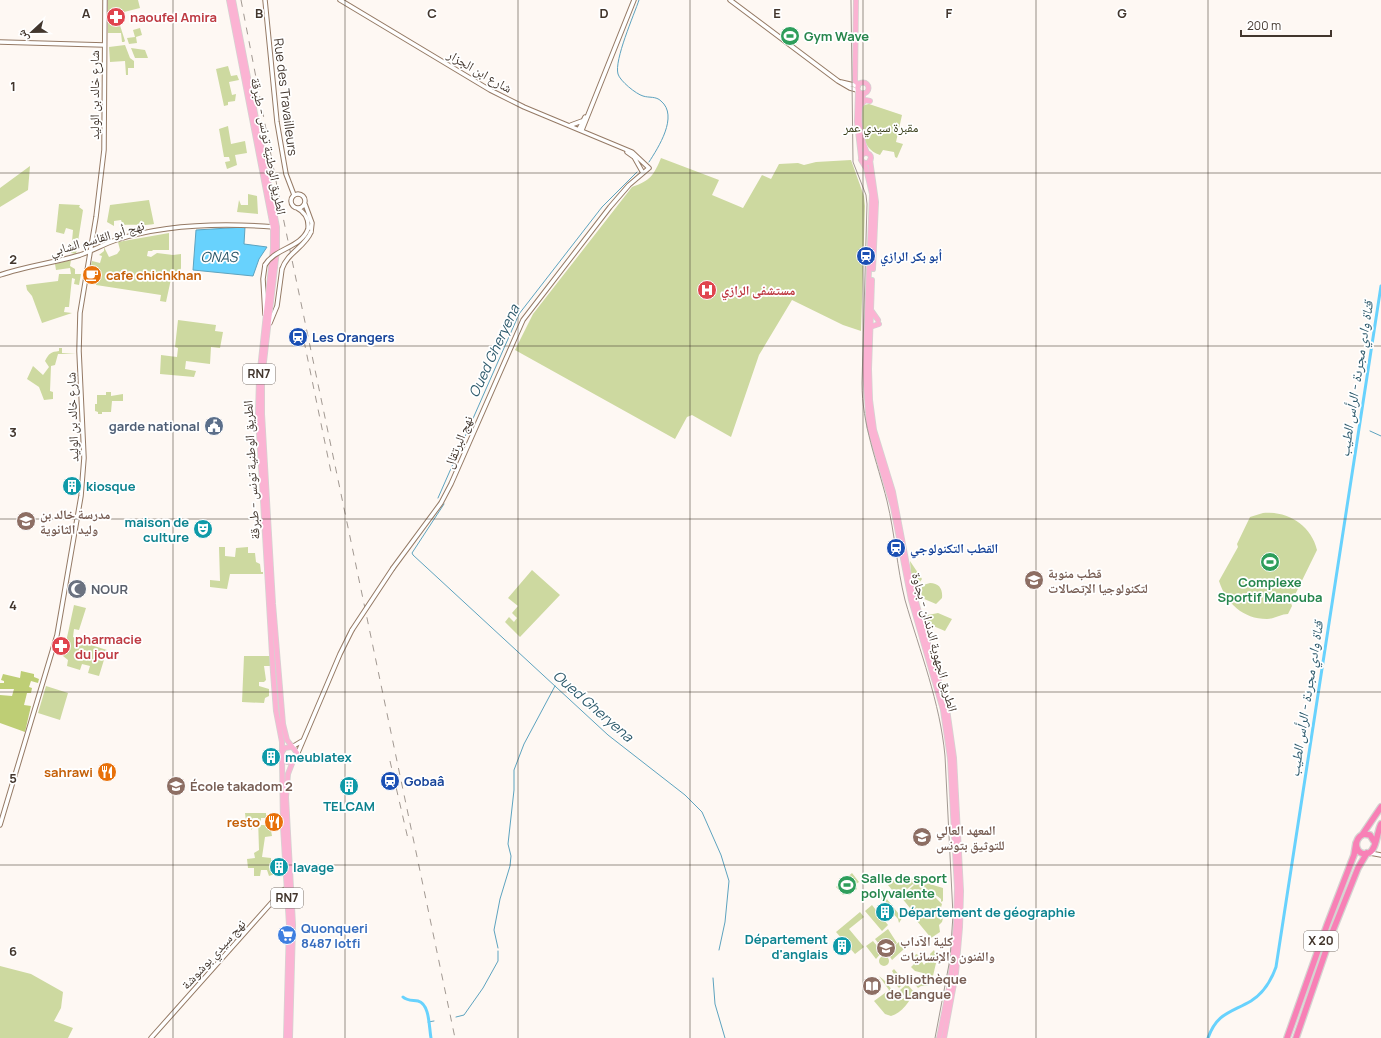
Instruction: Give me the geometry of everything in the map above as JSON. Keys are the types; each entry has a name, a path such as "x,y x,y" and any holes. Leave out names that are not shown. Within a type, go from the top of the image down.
{"highway":[{"path":"1381,807 1362,835 1358,838 1356,843 1359,851 1368,853 1374,848 1381,824"},
{"path":"1362,835 1370,835 1375,843"},
{"name":"X 20","path":"1287,1038 1327,925 1354,855 1356,843"},
{"name":"X 20","path":"1296,1038 1332,933 1358,868 1368,853"}],"main road":[{"name":"الطريق الوطنية تونس - طبرقة","path":"229,0 275,227"},
{"name":"الطريق الوطنية تونس - طبرقة","path":"233,0 275,227 262,380 263,435 283,724 287,740 292,747"},
{"path":"856,0 855,74 857,85 864,93"},
{"path":"855,74 859,81 857,85"},
{"path":"857,85 868,87 864,93 861,105 862,136 867,153 871,156 870,160 865,163 861,158 862,154 867,153"},
{"name":"الطريق الجهوية الدندان - بجاوة","path":"857,85 857,122 861,158 866,168 872,194 865,357 867,407 872,440 893,506 905,564"},
{"path":"861,105 865,100 870,101"},
{"name":"الطريق الجهوية الدندان - بجاوة","path":"870,160 876,202 870,327 869,375 871,413 874,430 895,499 911,600 943,710 954,790 961,891 960,927 956,973 944,1038"},
{"path":"870,327 878,322 871,310"},
{"name":"الطريق الوطنية تونس - طبرقة","path":"267,323 259,379 258,414 273,672 276,711 282,742 282,752"},
{"path":"282,752 284,748 292,747"},
{"name":"RN7","path":"286,1038 289,887 286,797 288,774 297,756 296,751 292,747"},
{"name":"RN7","path":"282,752 284,770 282,796 293,926 290,1038"},
{"path":"282,758 287,762 293,762"},
{"name":"الطريق الجهوية الدندان - بجاوة","path":"939,1038 952,971 956,926 957,881 954,790"}],"street":[{"name":"شارع خالد بن الوليد","path":"0,825 55,642 80,505 84,458 80,320 89,252 96,217 104,150 106,77 104,45 105,0"},
{"name":"Rue des Travailleurs","path":"264,0 276,122 287,178 294,195"},
{"name":"شارع ابن الجزار","path":"340,0 490,90 524,107 571,125 632,152 649,168"},
{"path":"580,129 607,69 634,0"},
{"path":"730,0 838,81 850,88 857,85"},
{"path":"0,42 104,45"},
{"path":"838,81 857,85"},
{"path":"571,125 583,122"},
{"path":"583,122 588,133"},
{"name":"شارع ابن الجزار","path":"617,146 634,157 643,173"},
{"name":"نهج البرتقال","path":"297,756 352,630 441,503 451,484 522,320 610,206 649,168"},
{"path":"294,195 302,195 305,202 305,208 312,223 307,239 288,258 282,270 277,306 267,323 263,293 265,265 274,255 301,239 309,230 308,222 305,216 291,201 294,195"},
{"path":"296,208 302,207 305,202"},
{"name":"نهج أبو القاسم الشابي","path":"0,275 17,269 76,256 116,240 162,230 235,224 275,227"},
{"path":"292,747 300,744 304,739"},
{"path":"1375,843 1380,847"},
{"path":"1368,853 1381,855"},
{"name":"نهج سيدي بوشوشة","path":"151,1038 289,887"}],"green space":[{"path":"108,0 138,0 140,8 108,16"},
{"path":"117,16 125,41 124,42 122,42 121,33 108,33 108,19"},
{"path":"140,28 142,35 136,37 137,43 129,44 127,38 135,37 133,30"},
{"path":"125,45 130,58 134,61 134,68 128,68 128,75 126,75 125,61 110,62 109,47"},
{"path":"131,48 145,50 148,58 135,58"},
{"path":"228,66 231,76 237,75 239,80 229,82 232,95 236,94 235,101 228,102 228,105 224,106 216,69"},
{"name":"مقبرة سيدي عمر","path":"869,104 902,115 896,142 903,144 897,158 895,157 894,152 883,150 880,155 873,152 865,142 862,107"},
{"path":"228,126 231,144 245,141 247,153 235,155 237,165 227,169 225,162 230,161 229,157 224,157 219,129"},
{"name":"مستشفى الرازي","path":"661,158 719,180 712,195 743,208 762,175 771,179 779,164 798,163 804,165 816,162 851,160 864,196 865,206 861,331 843,325 792,300 759,355 731,437 692,415 687,417 675,439 515,350 533,314 632,187 651,177"},
{"path":"30,166 28,190 0,207 0,188"},
{"path":"248,194 257,196 258,214 237,212 239,200 241,205 248,205"},
{"path":"149,200 154,224 123,225 121,220 114,221 114,226 107,222 110,205"},
{"path":"59,204 80,205 79,207 83,210 76,254 71,253 73,230 66,228 64,234 56,232"},
{"path":"169,233 169,250 148,251 147,256 151,257 157,253 173,255 181,254 181,268 178,279 171,279 166,302 160,301 161,295 96,285 95,272 89,272 92,261 100,263 102,256 99,255 104,251 104,247 109,257 117,254 120,250 118,242"},
{"path":"71,260 70,266 75,269 75,274 81,274 79,285 74,284 75,279 72,278 69,307 65,307 64,312 72,313 42,323 32,296 27,290 26,285 58,281 59,274 71,274 70,268 56,270 55,264"},
{"path":"178,320 216,325 215,331 223,332 220,348 211,347 210,364 186,361 185,369 196,371 194,377 160,374 161,355 177,357 178,348 175,347"},
{"path":"59,348 62,348 62,353 76,354 58,354 55,365 51,366 50,391 53,392 53,399 44,400 39,387 27,379 33,366 43,375 49,367 45,361 46,358 50,353 59,351"},
{"path":"106,392 111,392 111,396 123,394 123,401 112,401 111,412 102,412 102,414 98,414 98,412 95,411 97,395 106,395"},
{"name":"Complexe Sportif Manouba","path":"1263,513 1281,514 1297,521 1310,533 1317,550 1291,603 1292,606 1288,614 1267,619 1250,616 1243,613 1231,603 1219,581 1238,547 1237,544 1250,517"},
{"path":"219,547 225,547 225,556 235,557 236,548 248,547 248,553 255,553 256,562 260,564 261,572 263,572 263,574 230,574 227,589 210,587 210,580 220,581"},
{"path":"910,561 922,579 916,587 911,575"},
{"path":"532,570 560,595 520,637 505,622 509,617 514,622 517,618 512,613 518,606 508,598"},
{"path":"930,583 938,585 942,592 942,598 936,604 922,598 919,594 923,585"},
{"path":"74,605 86,608 79,630 74,629 73,637 78,639 78,641 107,650 99,676 88,673 90,666 82,664 80,670 67,666 68,660 63,656"},
{"path":"938,613 952,619 945,631 924,622 928,615"},
{"path":"244,656 270,656 271,666 264,666 266,680 264,682 259,682 259,686 269,689 269,696 265,698 264,703 242,702"},
{"path":"21,671 34,674 34,677 39,679 38,683 31,681 29,687 32,688 31,693 27,693 24,705 31,706 25,732 0,723 0,695 12,696 14,689 0,689 0,683 4,683 4,681 1,680 3,674 20,678"},
{"path":"46,686 68,693 60,720 38,713"},
{"path":"245,813 266,813 266,818 261,818 261,825 270,825 272,836 265,837 262,857 271,858 271,865 276,864 275,874 269,876 267,870 261,870 260,876 254,876 254,868 248,868 247,859 255,858 254,853 259,850 258,818 253,818 253,828 251,830 251,821 246,821"},
{"name":"Salle de sport polyvalente","path":"852,873 859,882 856,884 857,889 849,895 846,893 843,895 836,887"},
{"path":"900,875 943,888 943,901 941,902 941,899 932,892 924,889 921,892 931,893 942,904 940,911 937,910 934,912 925,908 923,910 927,914 939,913 940,920 943,918 939,925 940,932 931,938 917,921 919,919 901,897 914,885 913,884 898,897 888,885"},
{"path":"882,893 902,918 899,923 898,919 878,896"},
{"path":"872,905 888,925 882,931 865,911"},
{"path":"860,912 864,917 849,929 864,947 855,954 836,932"},
{"path":"888,929 897,943 885,952 875,939"},
{"path":"873,941 882,952 876,959 866,946"},
{"path":"899,942 904,949 892,960 887,952"},
{"path":"934,950 937,959 932,980 930,978 928,981 925,980 929,984 928,986 921,986 918,988 913,982 922,979 923,973 915,971 911,967 917,961 915,955 917,954 924,965 931,957 930,954"},
{"path":"882,956 886,956 888,957 888,965 882,966 879,963 879,959"},
{"path":"0,966 31,974 63,992 61,1008 54,1021 73,1028 68,1038 0,1038"},
{"path":"894,969 905,982 899,988 891,977 894,974 892,971"},
{"path":"879,976 885,981 890,978 892,980 888,985 901,1000 905,997 900,990 907,984 914,992 908,1003 899,1012 891,1016 885,1014 874,1001 889,990"}],"water":[{"name":"ONAS","path":"245,227 244,244 267,247 259,259 253,276 193,270 196,230"}],"waterway":[{"path":"639,0 622,48 619,59 618,74 619,77 636,93 645,97 659,99 666,107 668,115 665,132 649,162"},
{"name":"Oued Gheryena","path":"438,498 519,314 602,207 637,172"},
{"name":"قناة وادي مجردة - الرأس الطيب","path":"1208,1038 1220,1018 1251,1001 1260,994 1272,977 1276,967 1381,286"},
{"path":"1370,431 1381,436"},
{"name":"Oued Gheryena","path":"444,504 412,553 413,555 608,735 685,795 702,812 721,855 729,881 725,922 719,950"},
{"path":"498,948 494,930 500,899 510,866 511,856 508,844 514,790 514,770 524,744 555,686"},
{"path":"456,1017 464,1015 483,988 498,961 498,951"},
{"name":"Oued Gheryena","path":"713,978 715,1004 725,1038"},
{"path":"403,997 408,1000 418,1001 425,1007 427,1011 431,1038"},
{"path":"428,1022 434,1021"}],"tram line":[{"path":"851,0 853,162 866,195 867,204 862,383 864,414 890,513 905,600 929,677 939,716 945,756 953,915 950,959 935,1038"}],"railway":[{"path":"241,0 283,217 455,1038"},
{"path":"304,341 332,477"},
{"path":"390,761 408,839"}],"place":[{"name":"naoufel Amira","path":"116,17"},
{"name":"Gym Wave","path":"790,36"},
{"name":"أبو بكر الرازي","path":"866,256"},
{"name":"cafe chichkhan","path":"92,275"},
{"name":"مستشفى الرازي","path":"707,290"},
{"name":"Les Orangers","path":"298,337"},
{"name":"garde national","path":"214,426"},
{"name":"kiosque","path":"72,486"},
{"name":"مدرسة خالد بن وليد الثانوية","path":"26,521"},
{"name":"maison de culture","path":"203,529"},
{"name":"القطب التكنولوجي","path":"896,548"},
{"name":"Complexe Sportif Manouba","path":"1270,562"},
{"name":"قطب منوبة لتكنولوجيا الإتصالات","path":"1034,580"},
{"name":"NOUR","path":"77,589"},
{"name":"pharmacie du jour","path":"61,646"},
{"name":"meublatex","path":"271,757"},
{"name":"sahrawi","path":"107,772"},
{"name":"Gobaâ","path":"390,781"},
{"name":"École takadom 2","path":"176,786"},
{"name":"TELCAM","path":"349,786"},
{"name":"resto","path":"274,822"},
{"name":"المعهد العالي للتوثيق بتونس","path":"922,837"},
{"name":"lavage","path":"279,867"},
{"name":"Salle de sport polyvalente","path":"847,885"},
{"name":"Département de géographie","path":"885,912"},
{"name":"Quonqueri 8487 lotfi","path":"287,935"},
{"name":"Département d'anglais","path":"842,946"},
{"name":"كلية الآداب والفنون والإنسانيات","path":"886,948"},
{"name":"Bibliothèque de Langue","path":"872,986"}]}
